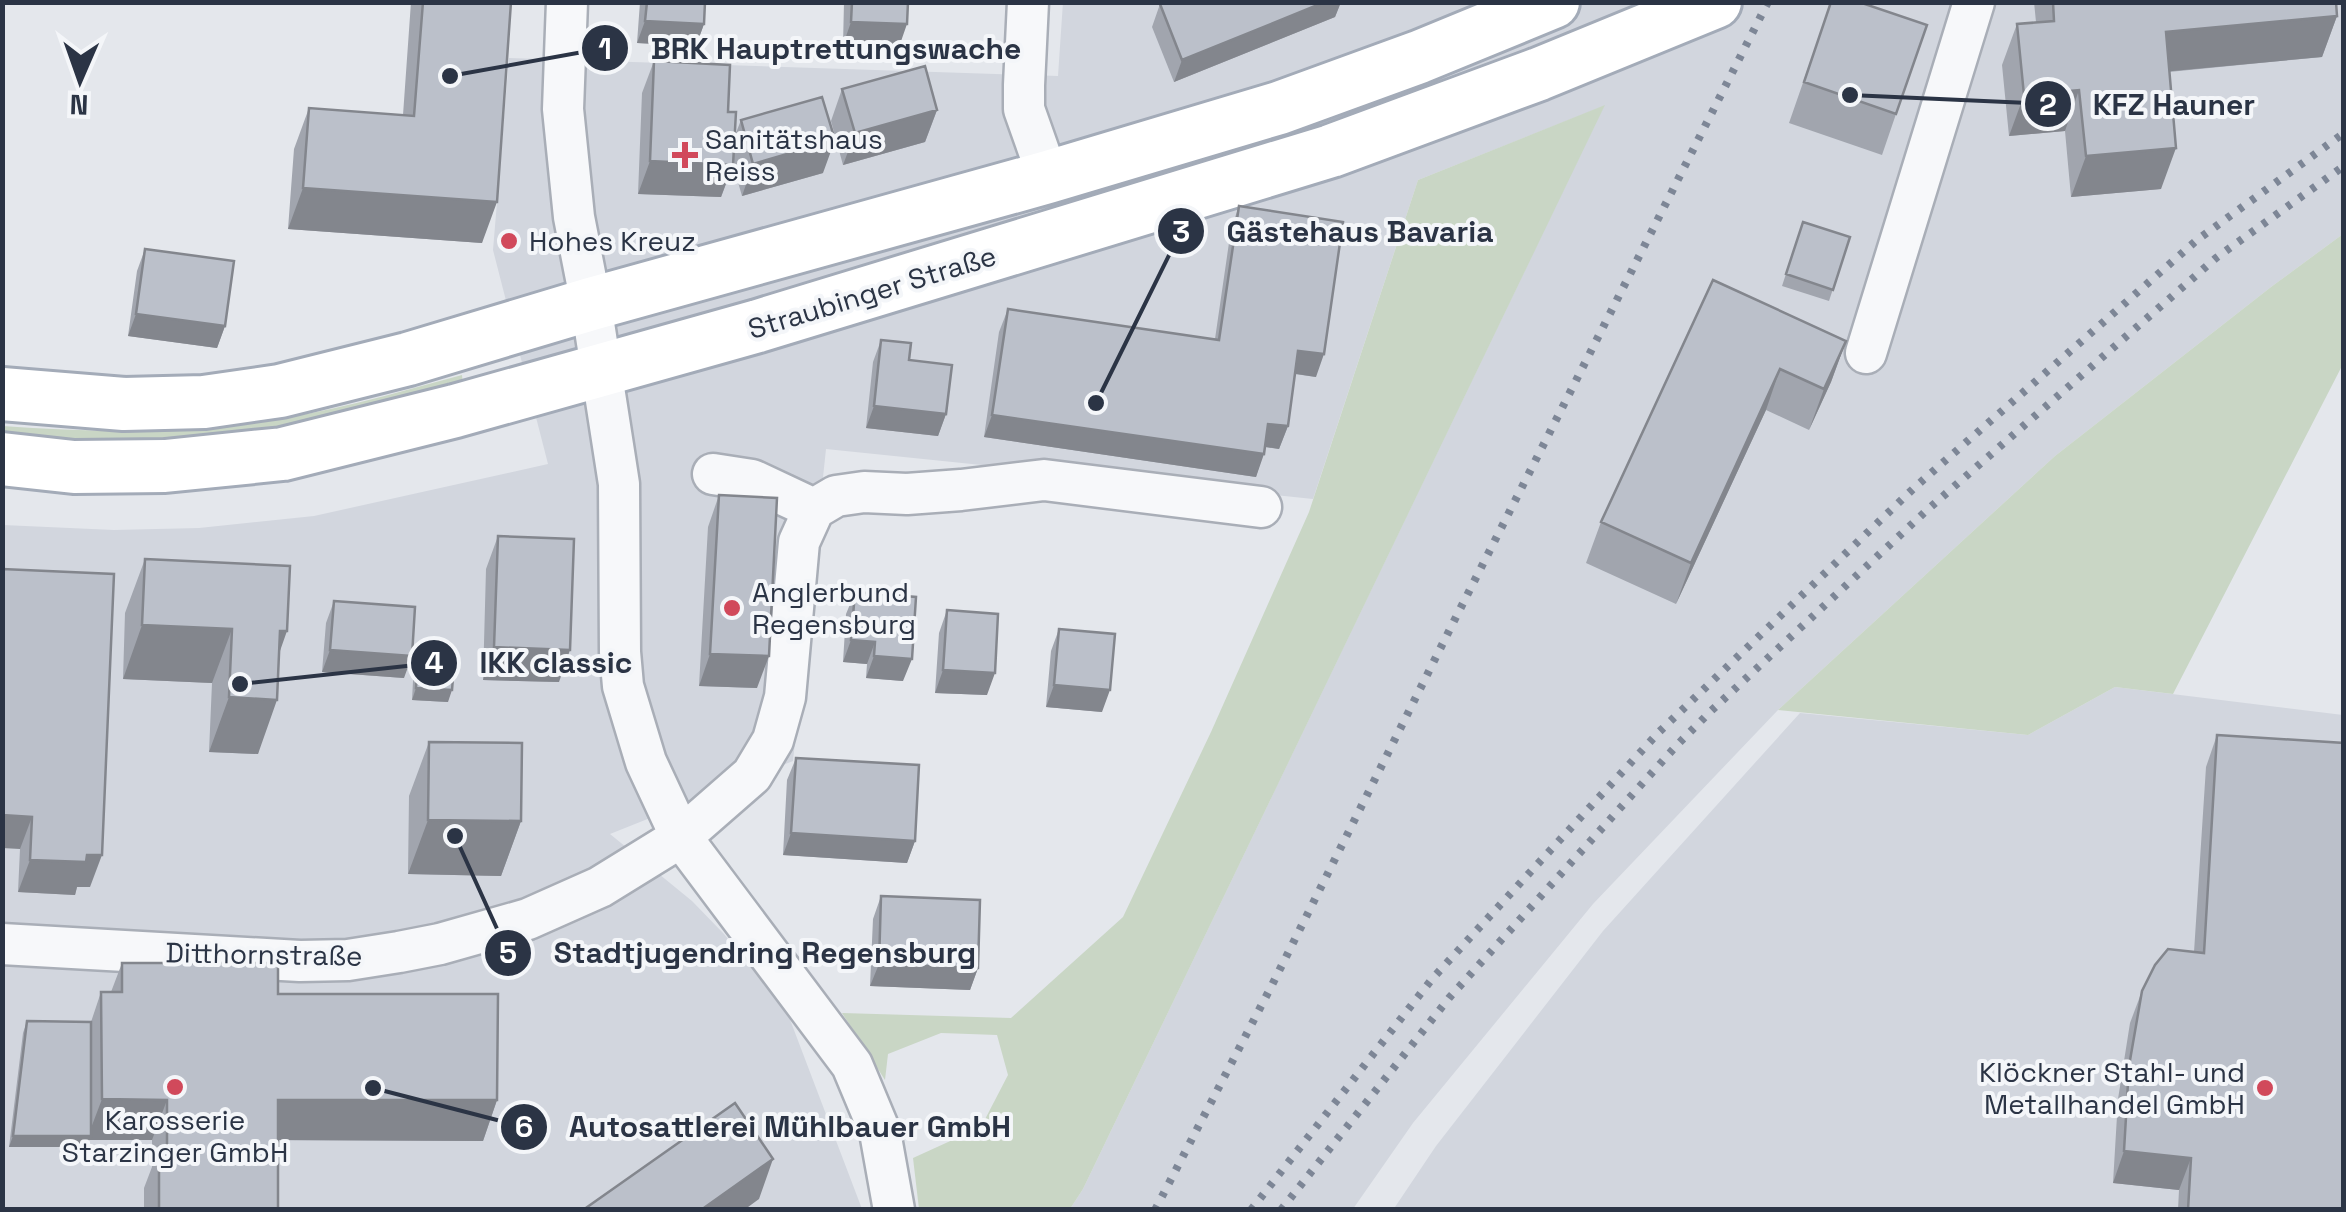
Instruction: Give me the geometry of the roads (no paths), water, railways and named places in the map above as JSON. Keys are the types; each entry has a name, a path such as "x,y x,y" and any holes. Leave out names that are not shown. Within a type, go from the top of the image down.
{"main road":[{"path":"2,394 124,404 204,402 280,392 408,359 1279,108 1419,57 1552,2"},
{"name":"Straubinger Straße","path":"2,460 74,466 165,466 283,454 455,411 758,326 1331,151 1539,74 1714,2"}],"street":[{"path":"568,2 563,109 574,218 619,484 620,652 624,686 646,762 682,838 852,1065 880,1132 894,1210"},
{"path":"1028,2 1024,109 1048,176"},
{"path":"1866,354 1974,2"},
{"path":"714,474 752,480 814,510 836,496 864,492 907,494 1044,480 1261,507"},
{"name":"Ditthornstraße","path":"2,944 300,961 348,960 440,944 528,919 600,888 682,838 752,774 773,740 785,696 799,542 814,510"}],"railway":[{"path":"1155,1210 1768,2"},
{"path":"1251,1210 1432,979 1659,732 1914,488 2197,240 2344,133"},
{"path":"1281,1210 1449,998 1711,711 1926,511 2216,258 2344,166"}],"place":[{"name":"BRK Hauptrettungswache","path":"450,76"},
{"name":"KFZ Hauner","path":"1850,95"},
{"name":"Sanitätshaus Reiss","path":"685,155"},
{"name":"Hohes Kreuz","path":"509,241"},
{"name":"Gästehaus Bavaria","path":"1096,403"},
{"name":"Anglerbund Regensburg","path":"732,608"},
{"name":"IKK classic","path":"240,684"},
{"name":"Stadtjugendring Regensburg","path":"455,836"},
{"name":"Karosserie Starzinger GmbH","path":"175,1087"},
{"name":"Autosattlerei Mühlbauer GmbH","path":"373,1088"},
{"name":"Klöckner Stahl- und Metallhandel GmbH","path":"2265,1088"}]}
